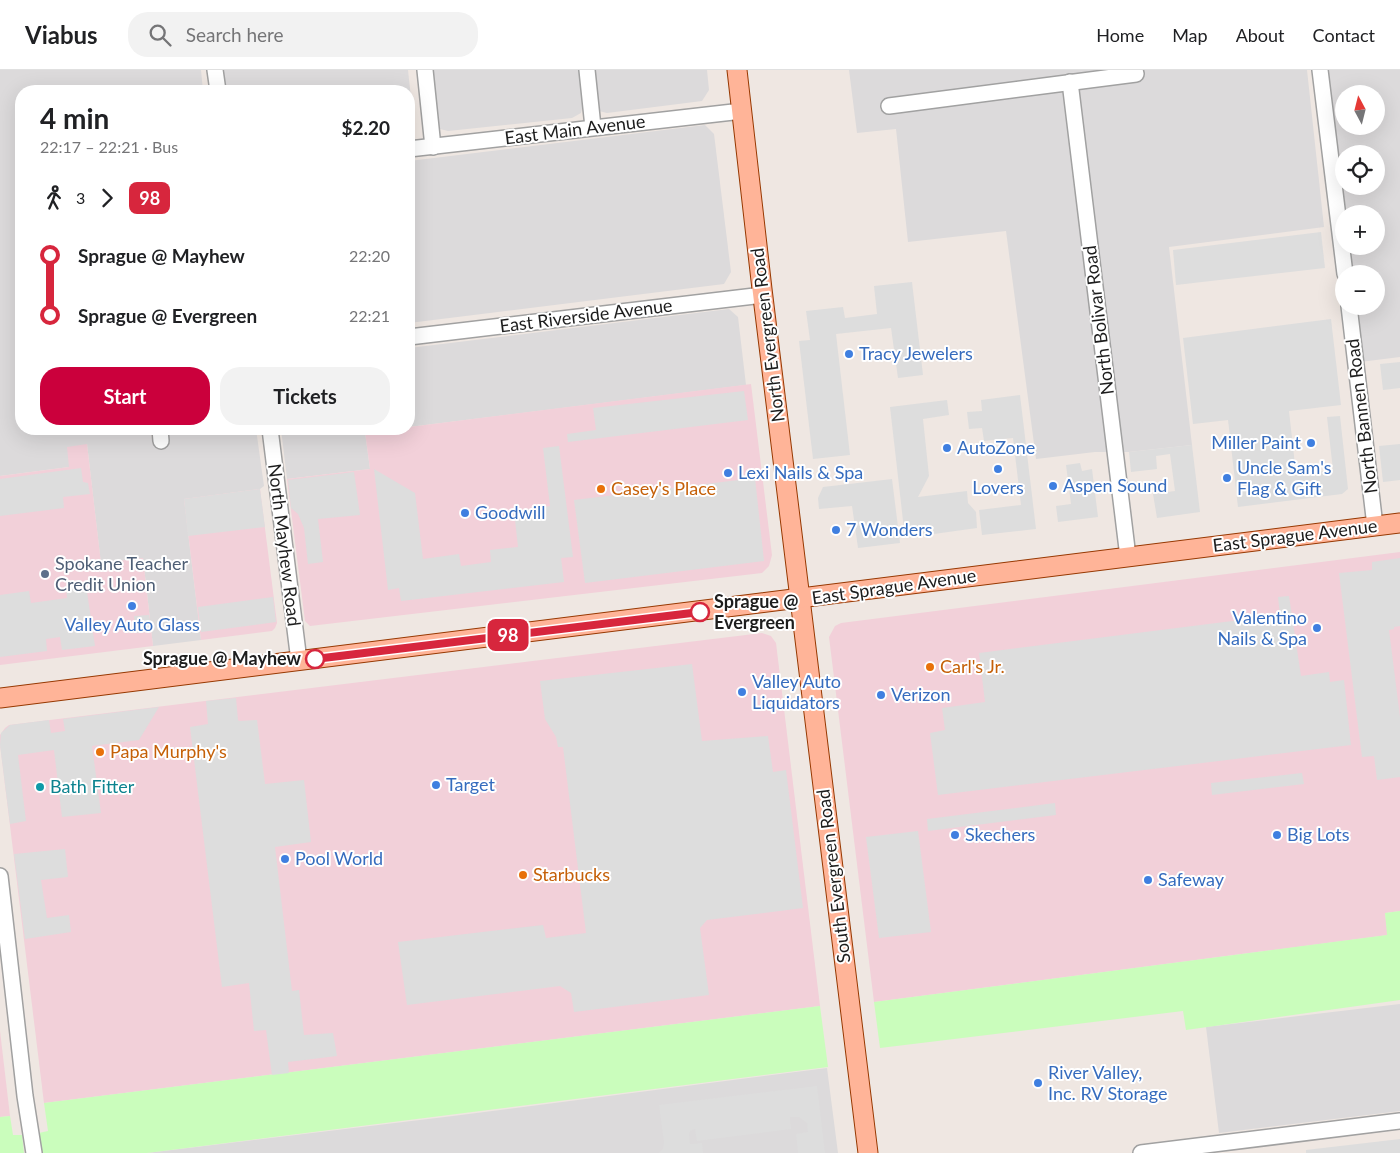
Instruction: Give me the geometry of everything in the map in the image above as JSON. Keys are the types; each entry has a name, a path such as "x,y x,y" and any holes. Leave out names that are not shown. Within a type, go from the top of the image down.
{"main road":[{"name":"North Evergreen Road","path":"737,70 800,600"},
{"name":"East Sprague Avenue","path":"0,698 800,600 1400,523"},
{"name":"South Evergreen Road","path":"800,600 868,1153"}],"street":[{"path":"215,70 217,85"},
{"path":"425,70 433,146"},
{"path":"587,70 593,127"},
{"path":"1320,70 1344,265"},
{"path":"889,106 1136,72"},
{"name":"North Bolivar Road","path":"1070,82 1128,557"},
{"name":"East Main Avenue","path":"415,149 742,111"},
{"name":"East Riverside Avenue","path":"415,336 763,295"},
{"name":"North Bannen Road","path":"1349,315 1375,526"},
{"name":"North Mayhew Road","path":"271,435 299,660"},
{"path":"0,876 25,1096 34,1153"},
{"path":"1141,1153 1400,1121"}],"shaded area":[{"path":"0,70 201,70 202,85 15,85 15,435 151,435 153,445 167,442 166,435 257,435 264,486 260,489 184,499 201,640 153,646 143,558 101,564 87,444 69,467 0,476"},
{"path":"223,70 408,70 410,85 225,85"},
{"path":"432,70 579,70 583,105 581,113 572,118 448,131 440,129"},
{"path":"590,70 707,70 709,90 702,101 607,113 599,111 594,103"},
{"path":"849,70 1307,70 1324,227 1169,247 1192,445 1129,452 1095,452 1036,459 1006,231 908,242 896,129 857,133"},
{"path":"1325,70 1400,70 1400,357 1360,362 1354,315 1385,315 1385,265 1348,265 1347,255 1385,255 1385,205 1343,205 1341,195 1385,195 1385,145 1335,146"},
{"path":"705,125 714,134 731,272 724,284 415,322 415,160"},
{"path":"1321,232 1325,268 1176,285 1173,250"},
{"path":"912,282 923,375 898,378 891,328 836,334 850,455 813,459 799,341 810,340 806,311 843,307 845,318 877,314 874,286"},
{"path":"729,309 738,317 746,385 415,426 415,347"},
{"path":"1331,319 1341,405 1289,411 1296,474 1333,470 1327,417 1340,416 1348,489 1342,494 1238,507 1228,420 1193,424 1183,338"},
{"path":"1400,362 1400,388 1383,390 1380,364"},
{"path":"751,384 772,555 769,566 762,573 310,626 305,621 287,479 370,469 365,435 415,435 415,426"},
{"path":"744,391 748,420 568,442 567,434 596,430 593,408"},
{"path":"1020,395 1036,529 982,535 979,510 1021,505 1013,438 984,441 982,428 969,429 967,412 982,411 981,400"},
{"path":"947,400 949,415 923,419 929,476 918,497 967,491 968,503 976,512 977,528 905,538 890,407"},
{"path":"282,435 365,435 370,469 287,479"},
{"path":"87,444 101,563 143,558 153,646 0,665 0,476 69,467 67,447"},
{"path":"1400,444 1400,480 1383,482 1379,446"},
{"path":"1192,445 1200,512 1157,518 1153,494 1175,491 1170,454 1156,456 1157,469 1131,472 1129,452"},
{"path":"559,446 573,557 561,558 564,582 401,601 399,588 388,590 374,469 415,493 423,559 459,554 461,566 491,562 490,550 518,547 514,511 550,506 543,448"},
{"path":"1080,463 1082,471 1092,469 1098,517 1058,522 1056,506 1071,504 1066,465"},
{"path":"81,468 83,482 88,483 90,494 63,497 64,508 0,516 0,479"},
{"path":"354,472 360,515 318,519 323,562 308,564 304,528 298,514 291,508 288,480"},
{"path":"755,478 764,561 585,583 574,500"},
{"path":"892,479 900,543 858,548 852,506 819,509 818,498 823,487"},
{"path":"260,489 277,623 272,631 201,640 184,499"},
{"path":"260,489 265,527 188,536 184,499"},
{"path":"1400,552 1400,911 1385,913 1388,935 874,1002 829,637 835,626 841,623"},
{"path":"1400,558 1400,626 1389,630 1400,717 1400,777 1377,780 1374,756 1362,757 1339,573 1372,570 1372,562"},
{"path":"86,585 95,646 62,650 60,637 46,639 47,651 0,657 0,595 29,591 31,603 67,598 66,587"},
{"path":"1289,596 1301,676 1329,672 1330,682 1344,680 1351,745 938,795 930,733 945,730 942,708 985,702 979,653 1280,615 1278,597"},
{"path":"273,597 276,622 201,632 198,607"},
{"path":"149,615 152,631 136,633 134,616"},
{"path":"762,633 771,636 776,643 820,1006 44,1103 0,744 0,735 9,725"},
{"path":"692,664 702,741 768,736 773,772 786,770 803,908 707,920 700,928 709,995 574,1012 571,993 560,986 407,1005 398,942 543,925 546,938 586,933 563,747 558,747 556,737 545,719 540,681"},
{"path":"236,698 238,720 257,720 265,784 304,780 311,842 275,847 292,991 299,990 304,1035 333,1033 337,1056 288,1062 289,1073 272,1075 266,1030 254,1031 249,983 222,987 190,727 208,724 206,701"},
{"path":"159,707 139,740 92,746 101,813 62,817 54,750 18,755 26,821 10,824 0,745 1,733 10,725 49,720 51,733 65,731 63,719"},
{"path":"1302,773 1304,784 1212,795 1211,783"},
{"path":"1055,803 1056,815 928,831 927,819"},
{"path":"918,831 931,932 879,938 866,837"},
{"path":"65,849 68,877 41,880 47,918 69,915 71,932 25,939 14,854"},
{"path":"1400,1004 1400,1111 1219,1133 1206,1027"},
{"path":"0,1031 10,1116 0,1117"},
{"path":"827,1068 838,1153 147,1153 453,1116"},
{"path":"817,1086 825,1153 798,1153 796,1134 808,1132 807,1123 799,1117 790,1117 791,1129 697,1141 694,1129 690,1131 690,1144 702,1143 703,1153 659,1153 663,1149 664,1142 659,1105"},
{"path":"1400,1139 1400,1153 1306,1153 1306,1150"}],"green space":[{"path":"1400,911 1400,1000 1186,1030 1183,1011 880,1048 874,1002 1387,935 1385,913"},
{"path":"820,1006 828,1067 147,1153 41,1153 39,1133 48,1131 44,1103"},
{"path":"10,1116 13,1135 22,1135 24,1153 0,1153 0,1117"}],"bus line":[{"name":"98","path":"315,659 700,612"}],"place":[{"name":"Tracy Jewelers","path":"849,354"},
{"name":"Miller Paint","path":"1311,443"},
{"name":"AutoZone","path":"947,448"},
{"name":"Lovers","path":"998,469"},
{"name":"Lexi Nails & Spa","path":"728,473"},
{"name":"Uncle Sam's Flag & Gift","path":"1227,478"},
{"name":"Aspen Sound","path":"1053,486"},
{"name":"Casey's Place","path":"601,489"},
{"name":"Goodwill","path":"465,513"},
{"name":"7 Wonders","path":"836,530"},
{"name":"Spokane Teacher Credit Union","path":"45,574"},
{"name":"Valley Auto Glass","path":"132,606"},
{"name":"Sprague @ Evergreen","path":"700,612"},
{"name":"Valentino Nails & Spa","path":"1317,628"},
{"name":"Sprague @ Mayhew","path":"315,659"},
{"name":"Carl's Jr.","path":"930,667"},
{"name":"Valley Auto Liquidators","path":"742,692"},
{"name":"Verizon","path":"881,695"},
{"name":"Papa Murphy's","path":"100,752"},
{"name":"Target","path":"436,785"},
{"name":"Bath Fitter","path":"40,787"},
{"name":"Skechers","path":"955,835"},
{"name":"Big Lots","path":"1277,835"},
{"name":"Pool World","path":"285,859"},
{"name":"Starbucks","path":"523,875"},
{"name":"Safeway","path":"1148,880"},
{"name":"River Valley, Inc. RV Storage","path":"1038,1083"}]}
